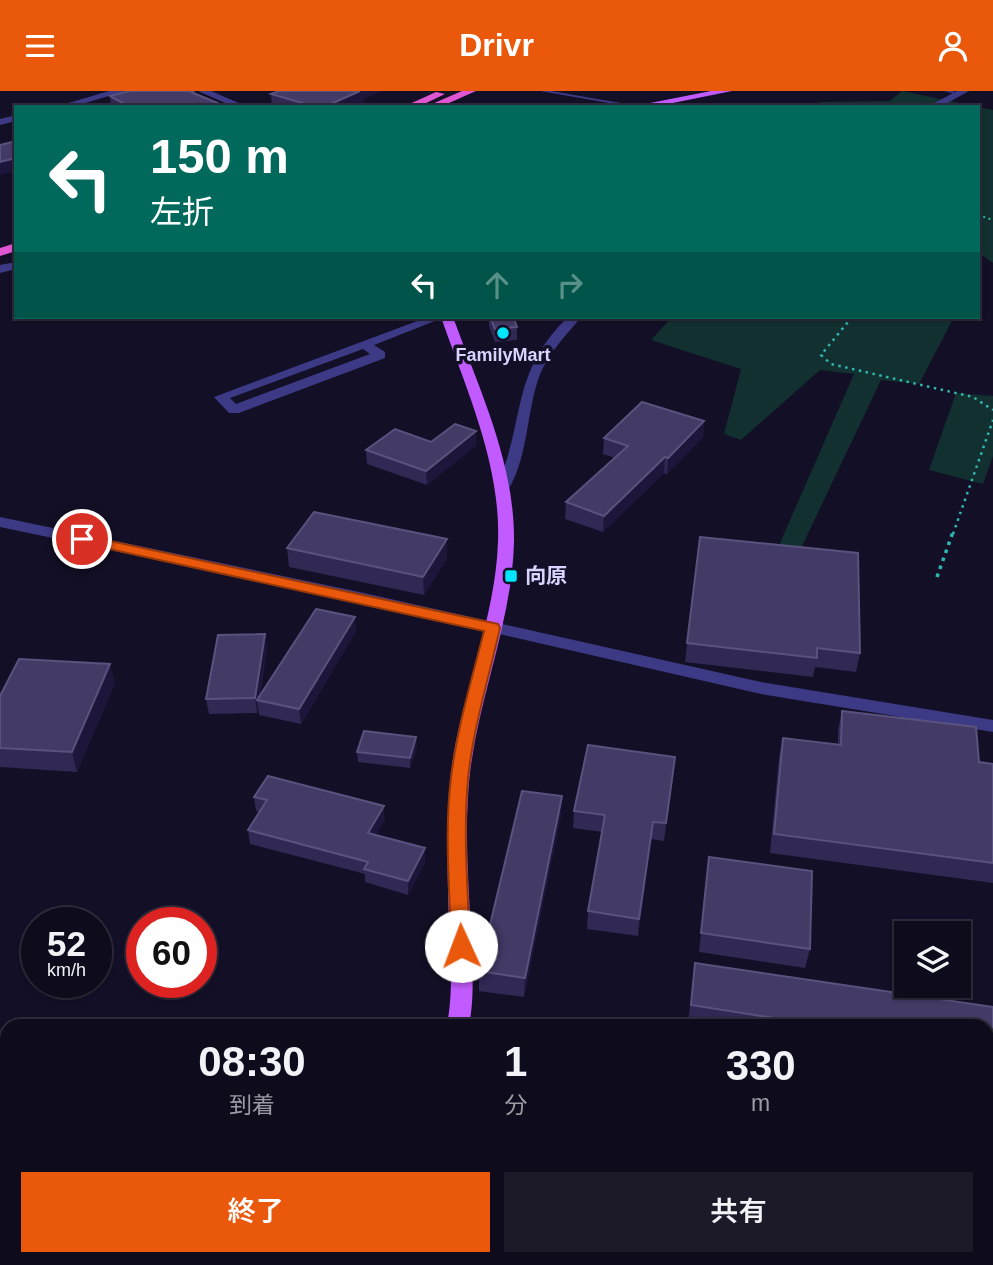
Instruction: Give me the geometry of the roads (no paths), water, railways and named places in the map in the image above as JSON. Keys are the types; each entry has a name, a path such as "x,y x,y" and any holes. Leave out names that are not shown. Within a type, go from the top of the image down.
{"highway":[{"path":"413,105 447,91"},
{"path":"435,105 471,91"}],"main road":[{"path":"646,105 726,91"},
{"path":"448,319 489,440 502,489 506,520 506,549 493,628 459,779 457,828 462,972 458,1019"}],"street":[{"path":"68,105 120,91"},
{"path":"203,91 238,105"},
{"path":"936,105 962,92"},
{"path":"666,101 673,105"},
{"path":"364,344 380,355 234,410 221,397 364,344 433,319"},
{"path":"502,489 513,470 538,364 573,319"},
{"path":"0,522 761,688 993,726"}],"lane":[{"path":"541,91 624,105"},
{"path":"946,91 962,92"}],"place":[{"name":"FamilyMart","path":"503,333"},
{"name":"向原","path":"511,576"}]}
